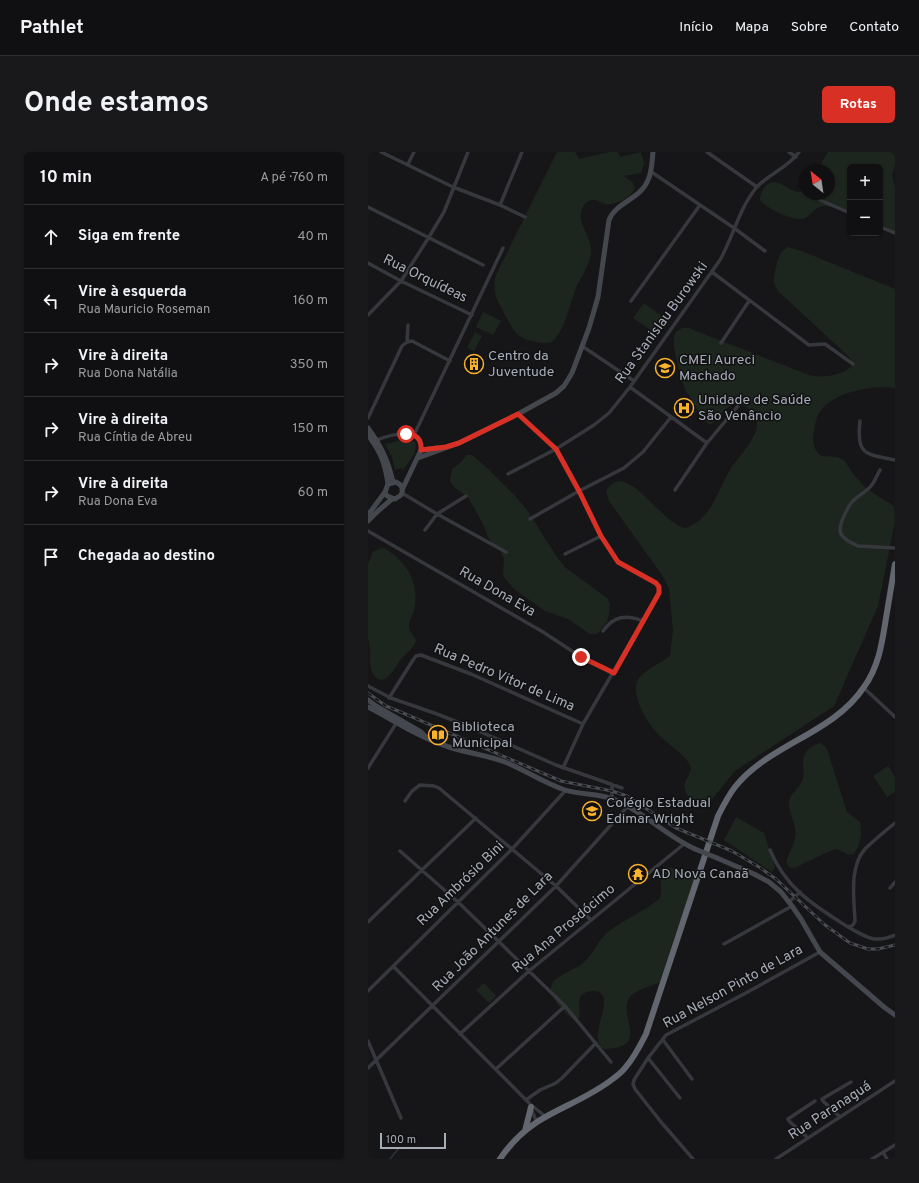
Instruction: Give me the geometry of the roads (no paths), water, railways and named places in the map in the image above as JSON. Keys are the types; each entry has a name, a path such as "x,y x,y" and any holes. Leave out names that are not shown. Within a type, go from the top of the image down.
{"highway":[{"path":"500,1159 509,1145 537,1122 602,1088 625,1069 637,1052 646,1034 718,816 725,802 736,787 752,771 779,751 838,715 864,688 878,660 881,650 895,564"},
{"path":"525,1131 530,1116 530,1105"}],"main road":[{"path":"418,458 459,443 518,414 556,393 564,386 572,373 589,328 598,297 611,214 643,189 648,180 653,152"},
{"path":"368,428 377,440 389,465 393,483"},
{"path":"368,435 382,456 393,483 402,491"},
{"path":"368,521 392,499 397,499 421,450 446,447"},
{"path":"368,515 393,483 408,476"},
{"path":"385,492 387,496 392,499"},
{"path":"368,700 397,721"},
{"path":"368,707 421,732 428,739 450,748 503,761 566,790 612,798 628,806 684,844 764,879 781,892 820,952 895,1015"}],"street":[{"path":"381,152 453,187 500,205 525,217"},
{"path":"408,164 414,152"},
{"path":"368,315 401,281 429,237 444,212 468,152"},
{"path":"500,205 522,152"},
{"path":"707,152 757,187"},
{"path":"789,152 796,157"},
{"name":"Rua Stanislau Burowski","path":"508,474 556,449 594,425 609,413 630,387 712,272 726,248 740,215 757,187 796,157 799,152"},
{"path":"650,171 765,251"},
{"path":"820,200 847,212"},
{"path":"631,301 700,205"},
{"path":"368,207 483,265"},
{"path":"883,228 895,233"},
{"path":"414,435 503,248"},
{"name":"Rua Orquídeas","path":"368,263 401,281 472,315"},
{"path":"712,272 809,345 825,344 853,364"},
{"path":"720,343 749,301"},
{"path":"407,342 408,324"},
{"path":"368,418 402,346 407,342 412,342 450,361"},
{"path":"582,346 634,381"},
{"path":"630,387 707,443"},
{"path":"675,490 707,443 738,406"},
{"path":"518,414 556,449 601,536 618,562 656,583 659,587 659,593 584,724 563,768"},
{"path":"530,519 579,491 624,468 643,452 671,418"},
{"path":"860,421 858,437 862,448 868,453 895,460"},
{"path":"377,440 388,436 406,434 414,435 420,441 421,450"},
{"path":"880,470 870,487 853,500 848,506 839,531 853,544 858,546 895,548"},
{"path":"402,491 437,514 506,552"},
{"path":"425,530 437,514 466,496"},
{"name":"Rua Dona Eva","path":"368,531 543,632 581,657 614,673"},
{"path":"565,554 601,536"},
{"path":"603,631 608,623 617,619 630,617 643,621"},
{"name":"Rua Pedro Vitor de Lima","path":"389,698 412,660 416,656 421,655 470,674 584,724"},
{"path":"368,686 389,698 458,722 563,768 622,788"},
{"path":"864,688 895,717"},
{"path":"368,768 397,721"},
{"path":"612,784 612,798"},
{"path":"405,801 412,791 420,785 439,788 513,848 556,886 591,920"},
{"name":"Rua Ambrósio Bini","path":"368,991 513,848 566,790"},
{"name":"Rua João Antunes de Lara","path":"368,1068 500,942 556,886 628,806"},
{"path":"368,922 476,818"},
{"path":"848,927 853,925 855,921 854,871 857,860 864,850 895,823"},
{"name":"Rua Ana Prosdócimo","path":"460,1034 529,971 684,844"},
{"path":"770,850 780,870 790,883 811,904 871,940 885,939 895,935"},
{"path":"400,851 458,902 565,1006 611,1062"},
{"path":"890,888 895,882"},
{"path":"724,944 790,904 800,892"},
{"name":"Rua Nelson Pinto de Lara","path":"693,1159 661,1122 632,1084 648,1058 666,1035 820,952"},
{"path":"393,966 530,1105 546,1117"},
{"path":"496,1069 565,1006"},
{"path":"663,1040 692,1079"},
{"path":"368,1042 401,1118"},
{"path":"526,1100 540,1090 556,1083 596,1043"},
{"path":"648,1058 680,1098"},
{"name":"Rua Paranaguá","path":"776,1159 895,1081"},
{"path":"840,1117 822,1099 851,1082"},
{"path":"808,1138 788,1119 815,1101"},
{"path":"530,1105 537,1122"},
{"path":"872,1159 895,1145"},
{"path":"883,1152 887,1159"}],"waterway":[{"path":"390,1159 399,1148"}],"railway":[{"path":"368,693 386,706 561,781 612,791 627,796 676,828 732,851 759,867 776,879 825,925 850,943 868,949 878,949 895,945"}],"place":[{"name":"Centro da Juventude","path":"474,364"},
{"name":"CMEI Aureci Machado","path":"665,368"},
{"name":"Unidade de Saúde São Venâncio","path":"684,408"},
{"name":"Biblioteca Municipal","path":"438,735"},
{"name":"Colégio Estadual Edimar Wright","path":"592,811"},
{"name":"AD Nova Canaã","path":"638,874"}]}
